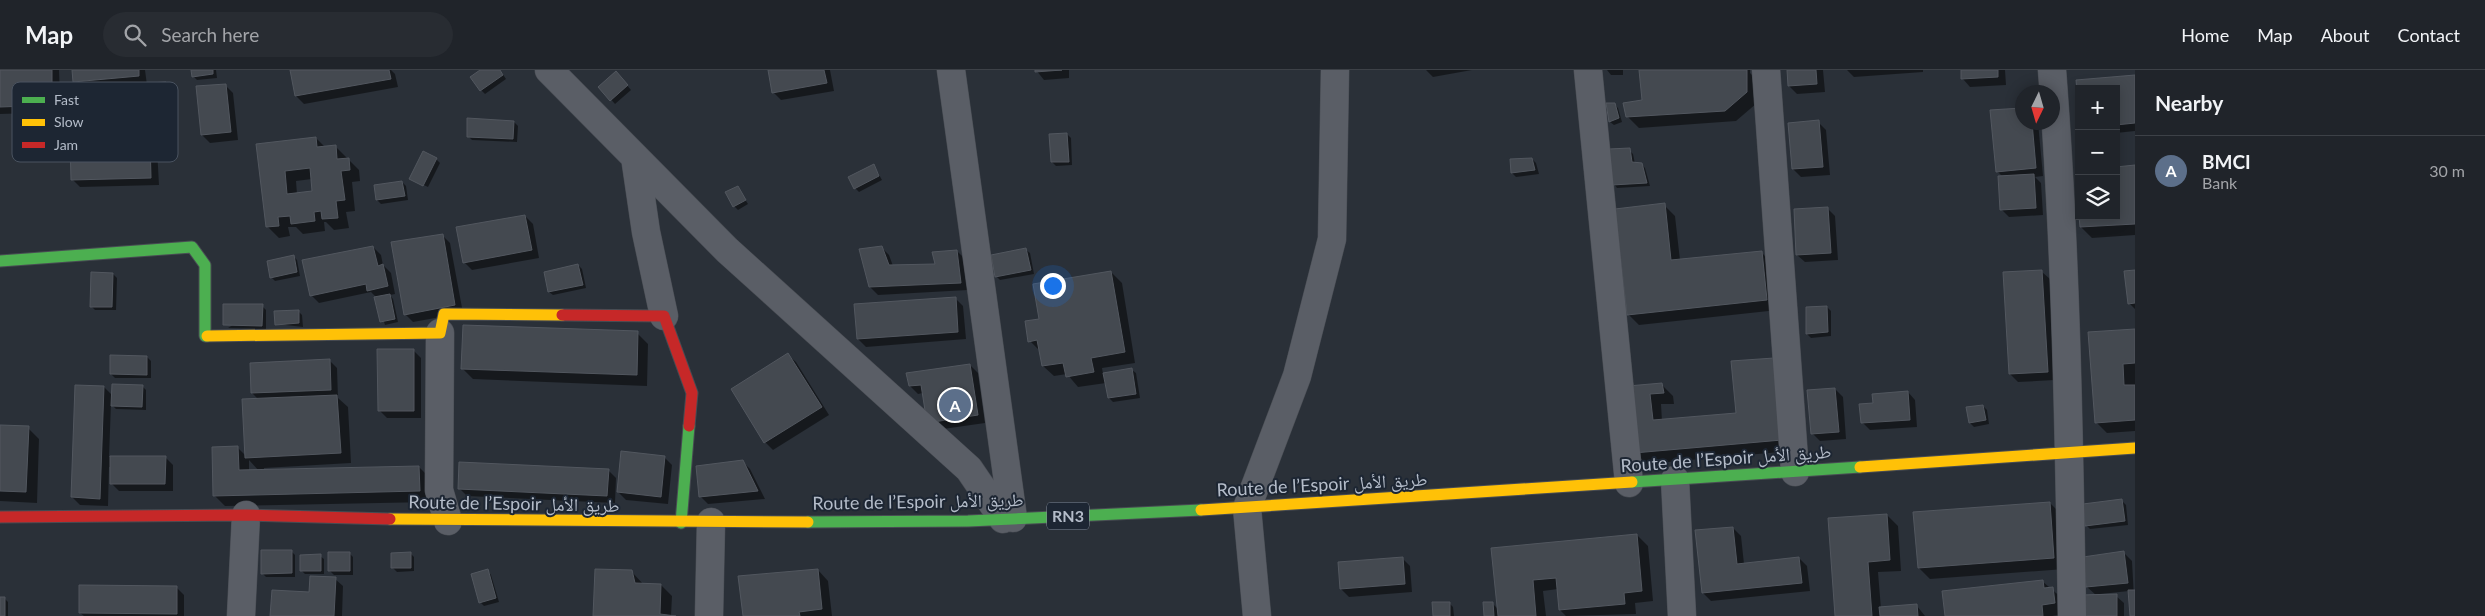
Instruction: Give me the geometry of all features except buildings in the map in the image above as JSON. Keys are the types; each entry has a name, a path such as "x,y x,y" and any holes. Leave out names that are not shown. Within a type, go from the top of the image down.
{"main road":[{"path":"0,261 192,247 205,265 205,336 440,332 444,314 664,316 692,393 681,523"},
{"name":"Route de l’Espoir طريق الأمل","path":"0,517 246,515 448,521 681,523 968,521 1247,508 2135,448"}],"street":[{"path":"549,70 727,250 969,469 1008,519"},
{"path":"951,70 1008,519"},
{"path":"1257,616 1247,508 1297,376 1332,239 1335,70"},
{"path":"1588,70 1629,483"},
{"path":"1766,70 1795,472"},
{"path":"2052,70 2057,129 2069,453 2072,616"},
{"path":"635,157 646,232 664,316"},
{"path":"440,332 439,490 448,521"},
{"path":"1675,480 1682,616"},
{"path":"241,616 246,515"},
{"path":"709,616 711,522"}],"traffic: fast":[{"path":"0,261 192,247 205,265 205,336 207,336"},
{"path":"681,523 689,426"},
{"path":"1632,482 1860,467"},
{"path":"808,522 968,521 1201,510"}],"traffic: slow":[{"path":"207,336 440,333 444,314 562,315"},
{"path":"1860,467 2135,448"},
{"path":"1201,510 1632,482"},
{"path":"390,519 808,522"}],"traffic: jam":[{"path":"562,315 664,316 692,393 689,426"},
{"path":"0,517 246,515 390,519"}],"place":[{"name":"BMCI","path":"955,405"}]}
